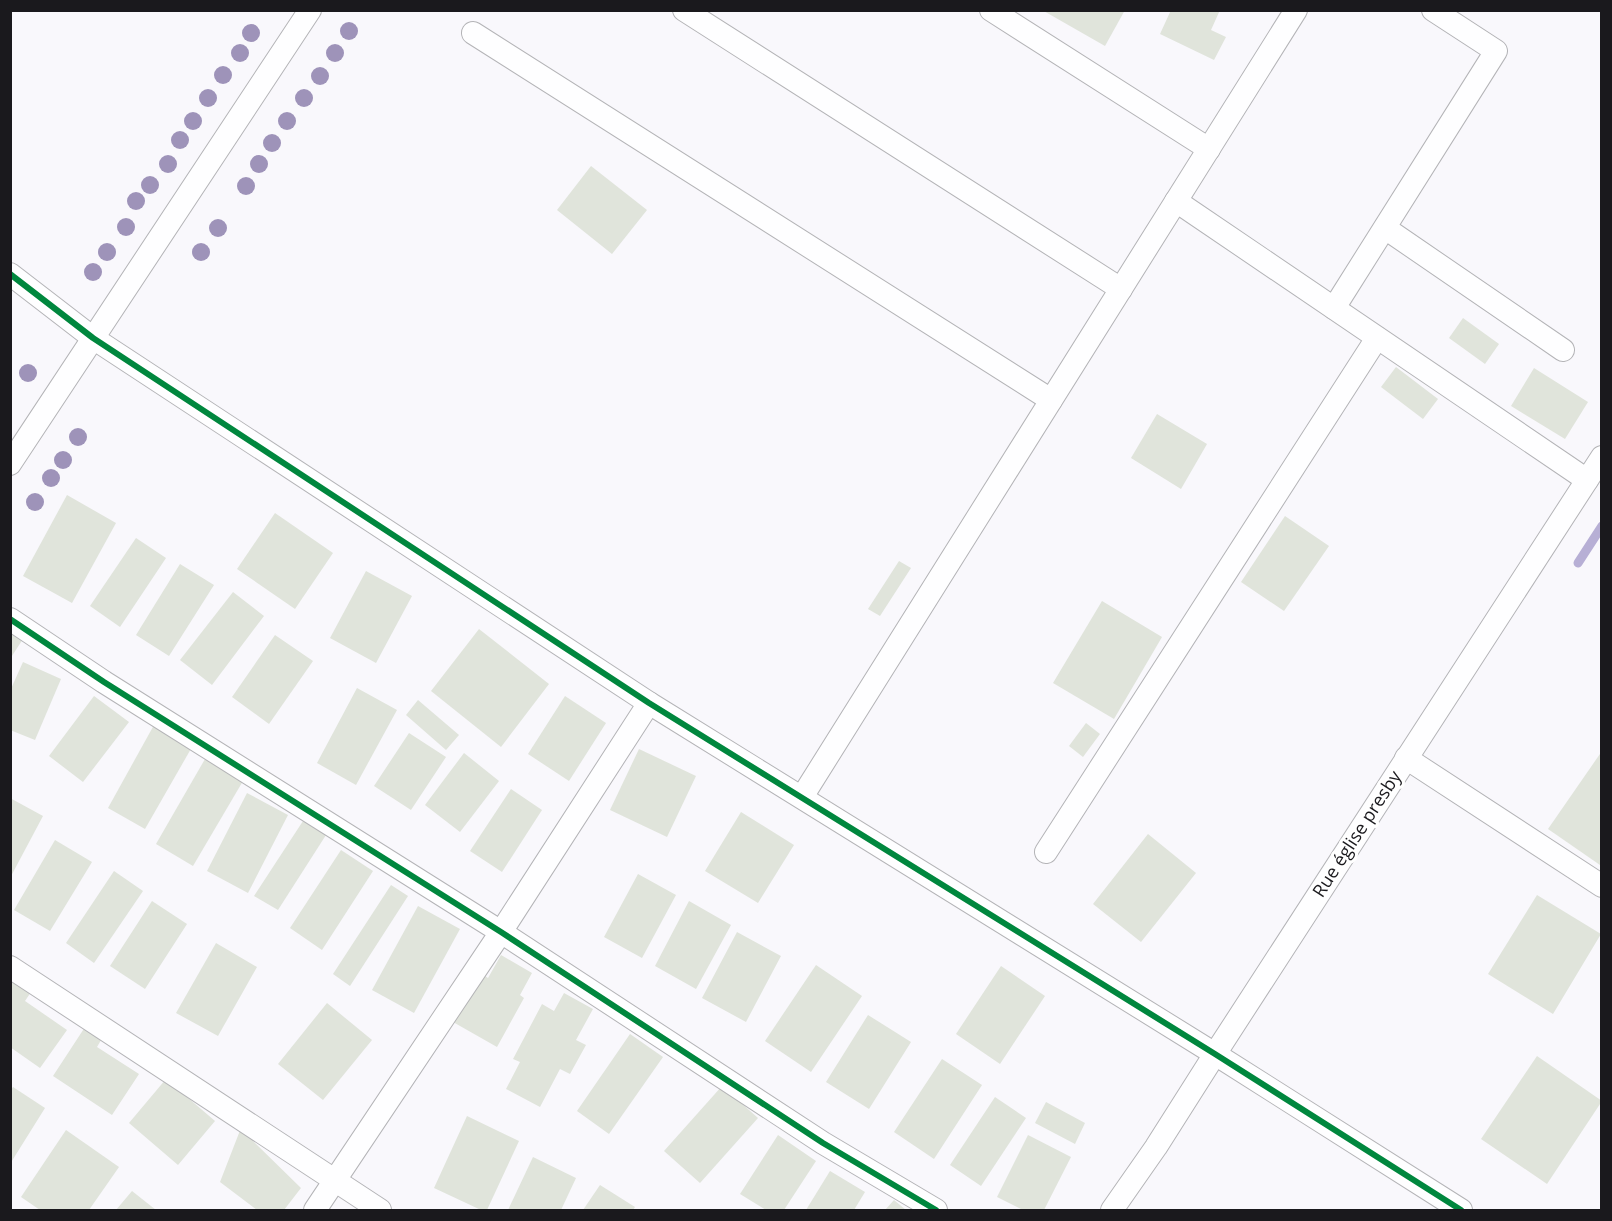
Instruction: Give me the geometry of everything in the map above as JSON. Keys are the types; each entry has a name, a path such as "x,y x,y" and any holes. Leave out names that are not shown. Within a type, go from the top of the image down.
{"street":[{"path":"10,464 310,10"},
{"path":"684,10 1121,289"},
{"path":"991,10 1209,149"},
{"path":"802,797 1296,10"},
{"path":"1334,308 1496,51 1437,12"},
{"path":"473,33 1051,400"},
{"path":"1176,201 1587,480"},
{"path":"1385,228 1563,350"},
{"path":"10,274 93,338 649,703 1215,1054 1461,1210"},
{"path":"1046,852 1377,338"},
{"name":"Rue église presby","path":"1112,1210 1156,1147 1602,457"},
{"path":"10,620 104,682 501,932 823,1143 936,1210"},
{"path":"315,1210 501,932 649,703"},
{"path":"1406,758 1602,885"},
{"path":"10,967 334,1182 380,1210"}],"building":[{"path":"1042,10 1125,10 1105,46"},
{"path":"1171,10 1220,10 1211,30 1226,37 1214,60 1160,34"},
{"path":"591,166 647,210 612,254 557,210"},
{"path":"1463,318 1499,344 1485,364 1449,338"},
{"path":"1396,367 1438,399 1423,419 1381,387"},
{"path":"1534,368 1588,402 1565,439 1511,406"},
{"path":"1157,414 1207,444 1181,489 1131,458"},
{"path":"67,495 116,523 72,603 23,576"},
{"path":"275,513 333,553 295,609 237,569"},
{"path":"1285,516 1329,546 1284,611 1241,582"},
{"path":"136,538 166,558 120,627 90,606"},
{"path":"899,561 911,568 880,616 868,609"},
{"path":"180,564 214,585 169,656 136,635"},
{"path":"366,571 412,596 376,663 330,638"},
{"path":"233,592 264,616 212,685 180,660"},
{"path":"1102,601 1162,637 1114,719 1053,683"},
{"path":"479,629 549,684 501,747 431,691"},
{"path":"10,632 23,639 10,659"},
{"path":"275,635 313,661 269,724 232,697"},
{"path":"23,662 61,679 35,740 10,730 10,691"},
{"path":"357,688 397,710 356,785 317,763"},
{"path":"94,696 129,722 83,782 49,756"},
{"path":"565,696 606,723 569,781 528,754"},
{"path":"418,700 459,735 446,750 406,715"},
{"path":"1086,723 1100,734 1083,757 1069,746"},
{"path":"154,725 192,747 145,829 108,808"},
{"path":"409,733 446,757 411,810 374,786"},
{"path":"639,749 696,776 667,837 610,810"},
{"path":"1602,751 1602,864 1600,865 1548,829"},
{"path":"464,753 499,781 460,832 425,805"},
{"path":"205,759 243,781 193,866 156,844"},
{"path":"511,789 542,810 502,872 470,851"},
{"path":"247,793 288,815 248,893 207,871"},
{"path":"10,798 43,816 10,878"},
{"path":"741,812 794,845 758,903 705,871"},
{"path":"303,821 326,835 278,910 254,896"},
{"path":"1148,834 1196,873 1141,942 1093,904"},
{"path":"55,840 92,862 50,931 14,910"},
{"path":"341,850 373,871 322,950 290,928"},
{"path":"114,871 143,891 94,963 66,943"},
{"path":"638,874 676,895 642,958 604,937"},
{"path":"391,885 408,896 350,986 333,974"},
{"path":"1537,895 1601,934 1553,1014 1488,974"},
{"path":"152,901 187,924 145,989 110,966"},
{"path":"689,901 731,925 696,989 655,966"},
{"path":"418,906 460,929 414,1013 372,990"},
{"path":"737,932 781,956 746,1022 702,998"},
{"path":"216,943 257,967 218,1036 176,1013"},
{"path":"501,955 532,973 520,995 524,998 497,1047 453,1022 481,973 488,978"},
{"path":"816,965 862,996 811,1072 765,1041"},
{"path":"1001,966 1045,996 1000,1064 956,1034"},
{"path":"15,976 33,989 25,1001 67,1030 40,1068 10,1047 10,983"},
{"path":"564,993 593,1009 576,1040 586,1045 570,1074 560,1069 540,1107 506,1089 520,1062 513,1059 542,1004 554,1011"},
{"path":"327,1003 372,1040 323,1100 278,1064"},
{"path":"868,1015 911,1042 869,1109 826,1082"},
{"path":"87,1024 104,1035 97,1047 139,1074 112,1115 53,1076"},
{"path":"630,1034 663,1057 609,1134 577,1111"},
{"path":"1537,1056 1602,1101 1547,1184 1481,1139"},
{"path":"942,1059 982,1085 934,1159 894,1132"},
{"path":"166,1079 215,1121 178,1165 129,1123"},
{"path":"722,1086 758,1118 700,1183 664,1151"},
{"path":"13,1087 45,1108 10,1164 10,1091"},
{"path":"995,1097 1026,1118 981,1186 950,1165"},
{"path":"1046,1102 1085,1123 1075,1144 1035,1123"},
{"path":"246,1115 261,1130 253,1141 301,1188 284,1210 257,1210 220,1182"},
{"path":"467,1116 519,1141 487,1210 481,1210 434,1188"},
{"path":"66,1130 119,1167 89,1210 40,1210 21,1197"},
{"path":"778,1135 816,1161 784,1210 766,1210 740,1194"},
{"path":"1028,1135 1071,1157 1044,1210 1023,1210 997,1197"},
{"path":"533,1157 576,1178 561,1210 508,1210"},
{"path":"830,1171 865,1192 854,1210 806,1210"},
{"path":"600,1185 635,1207 633,1210 583,1210"},
{"path":"132,1191 156,1210 116,1210"},
{"path":"894,1200 906,1210 885,1210"}],"waterway":[{"path":"1578,563 1602,526"}],"cycle path":[{"path":"10,274 93,338 649,703 1215,1054 1461,1210"},
{"path":"10,619 104,682 501,932 823,1143 936,1210"}]}
